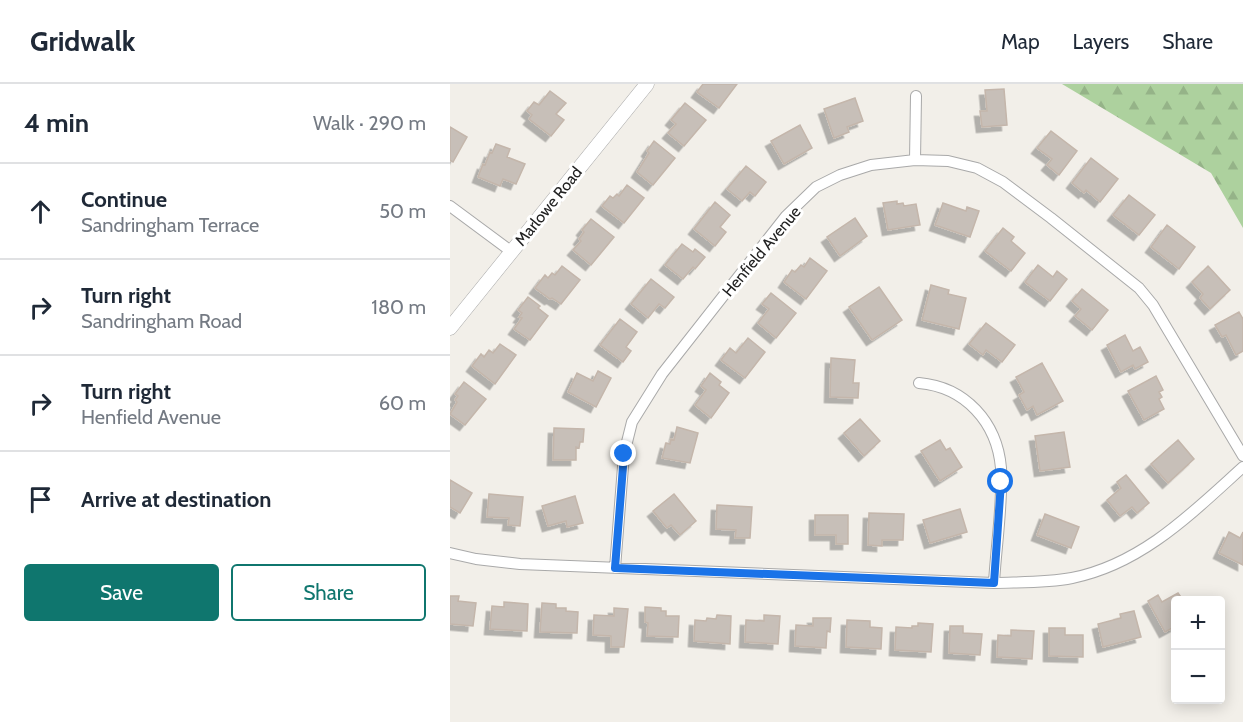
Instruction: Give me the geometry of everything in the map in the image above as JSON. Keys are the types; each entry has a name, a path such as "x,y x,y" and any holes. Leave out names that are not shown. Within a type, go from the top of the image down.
{"street":[{"name":"Marlowe Road","path":"450,328 646,84"},
{"path":"915,160 916,96"},
{"name":"Henfield Avenue","path":"615,568 624,454 632,422 662,374 786,216 816,188 840,175 871,165 915,160 948,161 977,168 1003,182 1140,288 1153,305 1243,456"},
{"path":"450,206 512,252"},
{"path":"919,383 942,386 962,397 983,420 996,444 1001,478 994,583"},
{"path":"450,553 476,559 520,564 994,583 1046,582 1104,570 1132,557 1173,529 1243,467"}],"green space":[{"path":"1062,84 1243,84 1243,228 1211,173"}],"building":[{"path":"703,84 737,84 719,108 697,92"},
{"path":"1004,89 1007,125 982,127 980,111 987,111 985,90"},
{"path":"550,91 566,103 556,114 564,120 551,136 529,119 532,115 527,111 534,102 539,105"},
{"path":"855,98 863,121 847,127 849,132 834,138 824,109"},
{"path":"685,103 706,120 684,146 668,133 676,124 671,120"},
{"path":"800,125 812,148 784,164 771,141"},
{"path":"450,127 467,137 453,162 450,160"},
{"path":"1051,131 1077,151 1059,175 1047,165 1052,159 1037,148"},
{"path":"654,141 675,158 653,185 637,172"},
{"path":"496,144 510,149 507,157 525,164 516,184 503,179 500,186 478,177 483,164 485,165"},
{"path":"1091,158 1118,179 1100,202 1086,190 1084,193 1072,183"},
{"path":"746,166 766,182 755,196 750,192 742,201 727,189"},
{"path":"627,185 644,198 624,223 602,206 610,196 613,198 617,194 619,196"},
{"path":"1129,195 1155,215 1139,235 1113,215"},
{"path":"897,201 897,204 903,203 904,206 916,204 920,225 888,230 883,203"},
{"path":"715,202 730,215 720,227 726,232 715,246 694,229"},
{"path":"943,203 966,211 967,207 979,211 970,237 935,225"},
{"path":"855,218 867,236 840,256 827,237"},
{"path":"591,219 614,237 591,265 573,250 581,241 579,239 584,232 582,230"},
{"path":"1167,225 1195,247 1179,269 1151,247"},
{"path":"1003,228 1014,237 1011,241 1025,253 1011,271 985,251"},
{"path":"682,244 693,252 695,249 705,257 683,279 665,265"},
{"path":"810,258 827,271 806,299 784,282 792,270 795,272 801,265 804,267"},
{"path":"1038,265 1053,277 1057,271 1067,279 1050,301 1025,282"},
{"path":"562,266 580,280 561,304 535,288 545,275 548,278 552,273 555,275"},
{"path":"1208,266 1230,290 1210,309 1200,298 1203,294 1192,282"},
{"path":"651,279 674,297 665,308 659,304 648,318 631,304"},
{"path":"931,285 949,290 948,294 966,298 959,329 922,320"},
{"path":"879,287 902,320 872,340 849,307"},
{"path":"1082,289 1108,310 1092,330 1075,316 1081,309 1072,301"},
{"path":"771,293 796,313 776,338 758,323 769,309 762,304"},
{"path":"528,297 548,316 530,340 514,329 522,318 519,317 522,313 518,310"},
{"path":"1239,312 1243,319 1243,351 1236,355 1226,335 1222,337 1215,325"},
{"path":"620,319 637,332 626,347 631,351 623,362 600,345"},
{"path":"986,323 1015,345 1002,362 986,350 983,355 969,344"},
{"path":"1125,335 1133,351 1140,347 1148,362 1135,369 1133,365 1121,372 1107,345"},
{"path":"748,338 765,352 745,378 721,360 730,348 736,353"},
{"path":"500,344 516,355 495,384 472,366 481,354 484,357 489,350 493,353"},
{"path":"831,358 855,360 853,383 859,383 858,398 830,397"},
{"path":"1042,363 1063,401 1037,415 1033,406 1027,410 1019,395 1024,392 1016,377"},
{"path":"598,371 611,378 596,407 568,392 577,373 593,381"},
{"path":"710,373 729,393 711,418 695,405 706,390 701,386"},
{"path":"1156,376 1163,390 1159,392 1162,397 1159,399 1164,409 1144,420 1128,391"},
{"path":"464,382 486,399 465,425 450,414 457,402 455,400 458,396 455,394"},
{"path":"860,419 880,441 864,456 844,433"},
{"path":"677,427 698,433 690,463 662,458 666,443 670,444 671,439 674,440"},
{"path":"554,428 584,429 583,442 580,442 579,448 576,447 576,460 553,460"},
{"path":"1064,432 1070,467 1040,471 1035,436"},
{"path":"940,440 946,450 950,448 962,467 940,481 921,451"},
{"path":"1178,440 1194,459 1168,483 1151,464"},
{"path":"1126,475 1149,503 1137,513 1132,507 1120,516 1107,500 1121,488 1117,482"},
{"path":"450,480 472,493 460,513 450,507"},
{"path":"489,494 523,497 520,526 508,525 509,518 487,517"},
{"path":"674,494 696,521 680,535 671,525 667,528 653,511"},
{"path":"575,496 583,523 567,527 566,521 548,526 542,506"},
{"path":"717,505 752,507 750,538 735,538 736,530 716,529"},
{"path":"960,509 967,532 930,543 923,520"},
{"path":"869,513 904,514 903,540 882,540 882,546 868,545"},
{"path":"1045,514 1079,527 1071,548 1037,535"},
{"path":"815,515 848,515 848,544 836,544 836,535 815,535"},
{"path":"1229,532 1240,538 1243,532 1243,565 1219,553"},
{"path":"1158,595 1162,602 1171,597 1171,629 1165,632 1148,601"},
{"path":"450,596 459,596 458,601 476,603 473,626 450,624"},
{"path":"504,602 528,604 527,631 490,629 492,606 504,607"},
{"path":"542,603 556,604 556,608 578,612 577,633 540,632"},
{"path":"645,607 661,608 661,611 666,611 666,616 679,616 678,637 647,636 648,623 645,622"},
{"path":"614,608 628,609 624,647 611,647 611,636 593,635 594,615 614,616"},
{"path":"1134,611 1141,637 1103,647 1098,624 1121,618 1120,614"},
{"path":"717,615 731,616 730,644 694,641 695,620 716,619"},
{"path":"764,615 780,616 778,644 745,642 746,620 764,621"},
{"path":"813,618 831,618 830,632 827,631 826,648 795,646 796,625 813,626"},
{"path":"847,620 870,621 870,627 882,628 881,649 846,647"},
{"path":"918,623 933,624 931,652 895,650 896,627 912,628 912,626 918,626"},
{"path":"950,626 963,626 963,633 982,634 980,655 949,653"},
{"path":"1049,628 1065,628 1065,635 1083,635 1083,657 1049,656"},
{"path":"1011,630 1034,631 1032,659 997,657 998,635 1011,636"}],"route":[{"path":"624,454 615,568 994,583 1001,482"}]}
